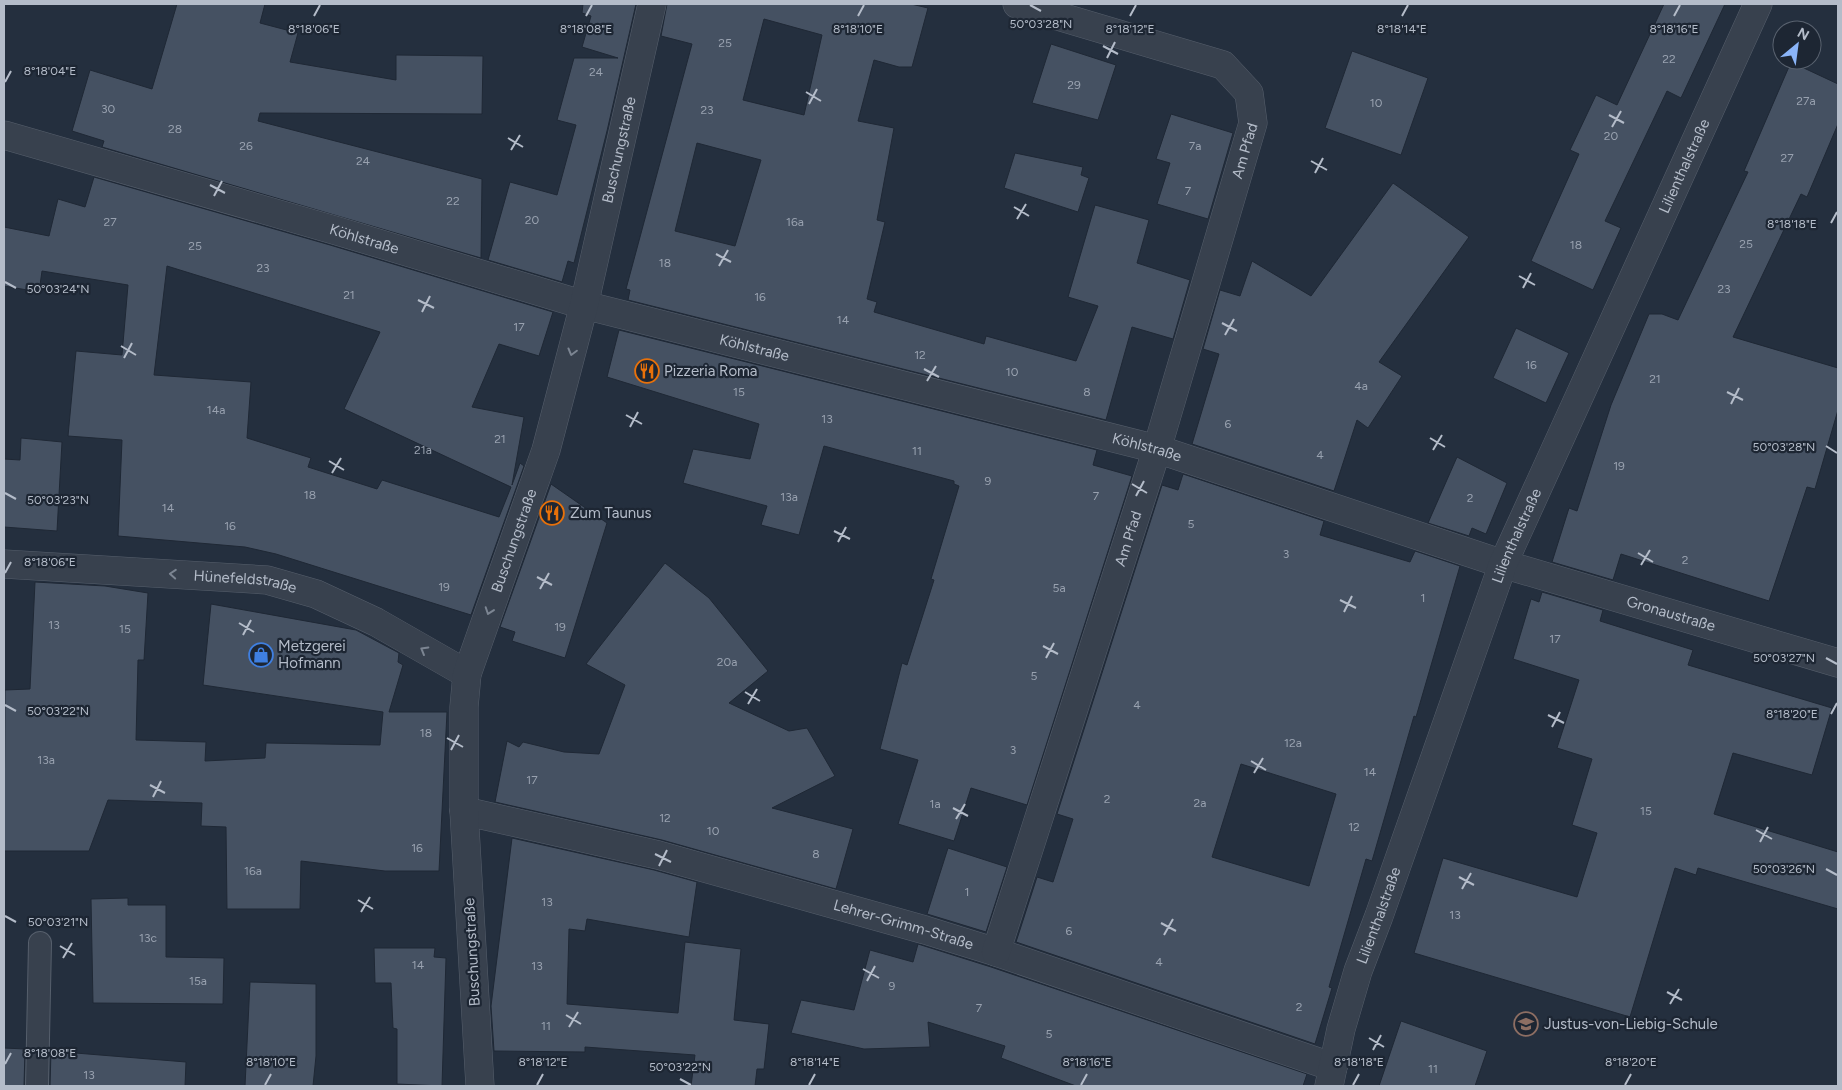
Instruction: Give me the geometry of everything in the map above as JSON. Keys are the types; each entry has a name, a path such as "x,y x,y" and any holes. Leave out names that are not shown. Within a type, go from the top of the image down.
{"street":[{"name":"Buschungstraße","path":"480,1086 464,811 464,707 467,674 546,450 584,305 652,4"},
{"name":"Am Pfad","path":"996,952 1157,449 1253,123 1249,93 1223,65 1017,4"},
{"name":"Lilienthalstraße","path":"1331,1077 1341,1029 1358,971 1503,564 1758,4"},
{"name":"Köhlstraße","path":"4,135 334,230 584,305 1157,449 1503,564"},
{"name":"Hünefeldstraße","path":"4,564 267,580 316,594 367,618 467,674"},
{"name":"Gronaustraße","path":"1503,564 1838,663"},
{"name":"Lehrer-Grimm-Straße","path":"464,811 658,855 916,927 996,952 1331,1077"}],"lane":[{"path":"37,1086 40,943"}],"building":[{"path":"177,4 265,4 260,23 298,33 290,62 396,80 396,55 483,56 482,114 260,113 258,121 482,179 481,258 102,147 104,141 72,131 90,70 152,89"},
{"path":"583,4 636,4 574,263 568,261 562,282 488,260 510,182 557,195 576,125 557,120 574,58 618,58 582,47 591,16 582,13"},
{"path":"667,4 911,4 928,8 912,67 899,67 874,60 858,121 894,128 877,220 885,222 867,299 877,302 874,312 984,344 986,336 1076,361 1098,306 1068,297 1095,205 1149,220 1137,263 1190,280 1173,339 1132,327 1106,420 628,300 630,290 626,289 692,44 661,36","holes":["764,19 822,35 804,115 743,100","697,143 761,160 735,246 675,231"]},
{"path":"1664,4 1725,4 1681,98 1667,91 1605,221 1621,228 1593,290 1531,261 1579,154 1570,150 1596,95 1617,105"},
{"path":"1051,44 1116,65 1098,120 1032,103"},
{"path":"1352,51 1428,78 1401,155 1325,128"},
{"path":"1788,70 1808,70 1838,84 1838,124 1807,197 1801,194 1733,337 1838,368 1838,410 1815,489 1807,487 1769,601 1621,554 1613,580 1552,562 1569,508 1577,511 1611,405 1649,314 1662,314 1678,320 1748,172 1744,171"},
{"path":"1171,114 1233,133 1208,219 1157,204 1170,163 1156,159"},
{"path":"1015,153 1083,167 1081,175 1089,178 1078,212 1004,188"},
{"path":"94,177 553,312 539,356 499,344 472,407 524,417 512,485 520,463 524,466 471,615 276,554 245,547 118,536 122,440 68,436 76,351 122,355 128,285 42,271 39,292 4,286 4,227 49,236 58,199 85,207","holes":["167,266 380,332 344,409 511,487 499,517 382,480 377,489 308,467 311,458 247,438 251,382 154,375"]},
{"path":"1393,183 1469,237 1379,362 1402,376 1368,428 1357,420 1334,491 1192,444 1219,354 1203,349 1220,290 1240,296 1252,261 1311,296"},
{"path":"1516,328 1569,353 1546,403 1493,378"},
{"path":"619,330 1097,450 1093,465 1132,476 1027,805 971,788 954,841 898,824 918,760 880,749 902,663 907,665 934,580 931,579 959,486 954,484 954,481 824,446 799,535 761,525 767,506 683,483 693,449 750,459 759,424 607,377"},
{"path":"21,438 62,442 57,531 4,527 4,459 20,460"},
{"path":"1457,457 1507,483 1486,534 1472,528 1469,536 1428,523"},
{"path":"1183,474 1324,521 1320,535 1410,562 1415,551 1460,566 1372,861 1366,859 1329,987 1332,988 1315,1044 1016,942 1037,877 1053,882 1073,819 1057,814 1162,485 1178,490","holes":["1241,764 1336,794 1309,886 1212,857"]},
{"path":"551,484 607,523 565,658 512,641 515,632 500,627"},
{"path":"665,563 709,598 768,671 729,703 789,731 807,728 835,776 772,808 853,829 836,889 662,840 495,802 507,741 519,747 523,742 564,752 599,754 625,685 586,664"},
{"path":"35,582 105,586 148,593 144,660 138,660 136,740 206,742 205,761 265,758 266,743 380,745 383,712 203,685 211,604 356,630 399,653 398,662 403,665 389,712 447,712 439,871 385,871 301,861 300,909 227,909 226,827 201,826 202,803 108,800 89,851 4,851 5,690 30,689"},
{"path":"1542,592 1603,610 1600,621 1693,650 1688,665 1832,708 1812,775 1733,753 1714,814 1838,852 1838,909 1698,868 1696,875 1675,868 1630,1017 1414,953 1443,858 1577,897 1597,833 1572,825 1592,759 1557,748 1579,680 1513,659 1531,599 1539,602"},
{"path":"512,838 654,870 697,882 689,937 587,919 585,931 569,929 567,1004 678,1013 685,942 741,949 734,1020 769,1024 764,1069 757,1069 755,1086 691,1086 695,1055 585,1047 585,1052 494,1051 491,1006"},
{"path":"948,848 1007,867 986,932 927,914"},
{"path":"128,898 128,905 166,905 166,957 224,958 223,1004 93,1003 91,899"},
{"path":"918,944 1307,1074 1303,1086 1076,1086 1001,1058 1005,1046 928,1022 930,1047 864,1049 791,1033 801,1000 854,1010 870,950 913,962"},
{"path":"374,948 435,948 434,957 446,958 442,1086 397,1084 397,1029 393,1028 391,983 375,983"},
{"path":"250,982 316,984 316,1056 313,1086 245,1086"},
{"path":"1401,1021 1487,1051 1475,1086 1379,1086"},
{"path":"4,1048 25,1049 24,1086 4,1086"},
{"path":"51,1051 186,1062 185,1086 50,1086"}],"place":[{"name":"Pizzeria Roma","path":"647,371"},
{"name":"Zum Taunus","path":"552,513"},
{"name":"Metzgerei Hofmann","path":"261,655"},
{"name":"Justus-von-Liebig-Schule","path":"1526,1024"}]}
